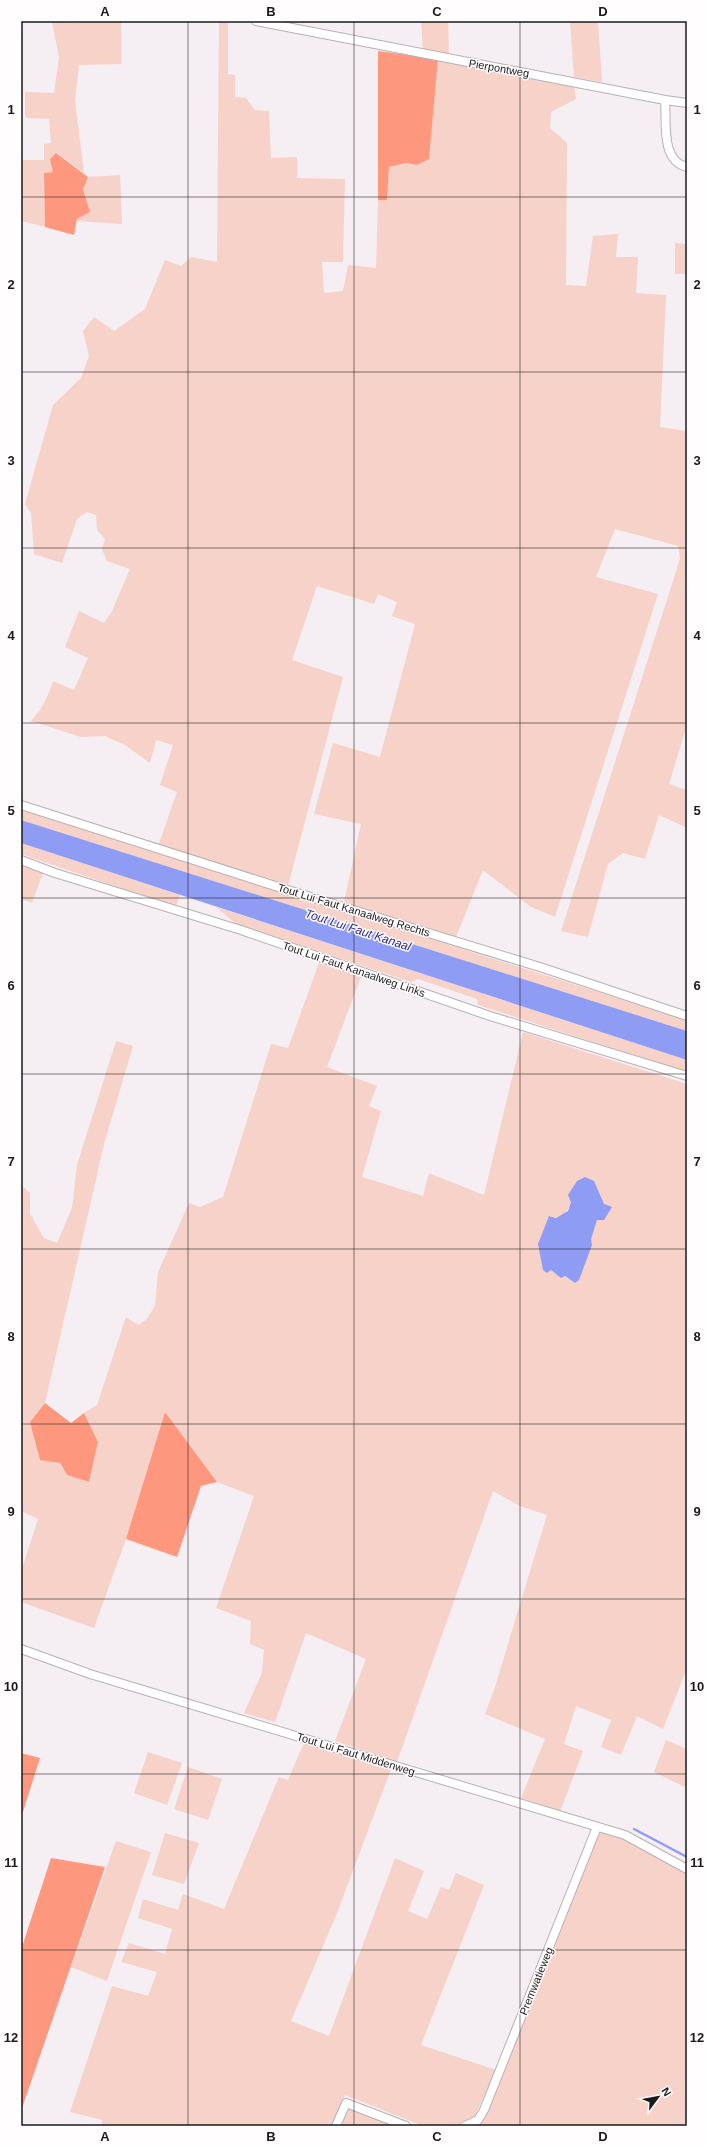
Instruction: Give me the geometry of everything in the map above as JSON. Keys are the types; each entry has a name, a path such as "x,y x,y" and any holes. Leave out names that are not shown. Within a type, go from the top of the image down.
{"street":[{"name":"Pierpontweg","path":"256,21 687,103"},
{"path":"665,100 668,148 670,156 681,166 687,167"},
{"name":"Tout Lui Faut Kanaalweg Rechts","path":"21,805 291,891 543,968 687,1016"},
{"name":"Tout Lui Faut Kanaalweg Links","path":"21,860 55,873 241,930 490,1016 687,1076"},
{"name":"Tout Lui Faut Middenweg","path":"21,1649 90,1674 597,1827 625,1834 687,1869"},
{"name":"Premwatieweg","path":"465,2126 478,2120 484,2110 597,1827"},
{"path":"336,2126 346,2103 406,2126"}],"shaded area":[{"path":"81,21 121,21 121,64 79,65 75,100 84,173 57,153 53,172 44,173 45,227 21,221 21,160 44,160 44,144 51,143 49,119 25,118 25,92 54,93 59,57 52,22 81,23"},
{"path":"219,21 228,23 228,74 235,75 235,97 246,98 255,110 269,111 271,158 297,157 297,178 345,179 343,262 322,262 324,293 343,291 348,265 376,268 378,200 387,200 389,167 406,163 417,165 429,159 438,59 574,86 576,99 551,112 550,128 567,143 566,285 586,286 593,236 618,234 616,257 638,257 636,293 666,295 660,427 687,431 687,725 669,784 687,790 687,828 659,815 645,859 623,853 608,864 588,937 561,931 680,559 678,546 615,529 596,577 658,594 555,917 531,907 483,870 456,937 344,902 361,824 314,814 333,743 380,757 415,624 392,616 397,602 378,594 374,604 317,586 292,660 343,677 288,886 158,846 177,792 160,785 173,745 156,740 150,763 125,745 105,736 81,737 31,721 44,702 53,681 74,690 88,658 65,647 79,611 104,623 112,611 130,569 107,561 102,549 105,539 97,530 96,515 87,512 77,519 62,563 34,554 31,513 25,504 53,405 81,378 89,356 83,331 94,317 114,331 145,309 165,260 181,266 191,257 217,262"},
{"path":"421,21 448,21 449,55 423,49"},
{"path":"570,21 598,21 602,82 574,77"},
{"path":"378,51 438,59 429,159 417,165 406,163 389,167 387,200 378,200"},
{"path":"56,153 88,177 83,189 90,212 77,219 74,235 45,227 44,173 53,172 50,159"},
{"path":"120,175 122,224 77,221 77,219 90,212 83,189 88,177"},
{"path":"675,243 687,244 687,274 675,274"},
{"path":"21,810 687,1020 687,1031 21,820"},
{"path":"21,843 180,895 176,907 21,854"},
{"path":"21,865 43,873 32,903 21,899"},
{"path":"216,907 687,1060 687,1072 478,1005 477,999 418,979 411,982 236,924"},
{"path":"319,963 361,977 327,1067 377,1086 369,1106 381,1111 362,1177 423,1196 429,1173 484,1195 523,1032 687,1084 687,1668 663,1729 637,1716 621,1755 601,1747 611,1720 576,1706 564,1744 583,1751 560,1812 521,1798 545,1739 485,1714 495,1687 547,1515 520,1506 493,1491 397,1762 335,1741 366,1659 306,1633 275,1722 244,1713 262,1673 264,1650 250,1644 251,1621 216,1608 254,1496 217,1482 165,1412 126,1539 94,1628 21,1602 21,1572 38,1519 21,1511 21,1185 30,1193 30,1214 44,1238 57,1243 72,1208 77,1165 116,1041 133,1046 104,1144 45,1403 30,1422 67,1475 89,1482 98,1442 84,1413 97,1405 126,1317 138,1325 146,1320 155,1306 158,1272 189,1203 200,1207 223,1197 271,1044 288,1048","holes":["598,1194 604,1205 612,1207 597,1220 575,1283 564,1276 561,1278 551,1270 549,1216 561,1216 566,1212 571,1202"]},
{"path":"45,1403 71,1423 84,1413 98,1442 89,1482 67,1475 60,1463 40,1460 30,1422"},
{"path":"165,1412 217,1482 201,1486 177,1557 126,1539"},
{"path":"666,1740 687,1749 687,1788 654,1772"},
{"path":"304,1743 391,1769 337,1913 291,2021 329,2036 395,1858 424,1871 408,1911 427,1919 441,1887 449,1890 456,1873 484,1885 421,2045 496,2070 474,2118 456,2126 423,2126 345,2095 332,2126 101,2126 102,2120 70,2112 112,1986 148,1996 157,1972 121,1962 129,1943 165,1954 172,1929 138,1918 143,1899 178,1910 183,1894 224,1909 279,1777 288,1780"},
{"path":"148,1752 182,1763 167,1805 134,1793"},
{"path":"21,1753 40,1758 21,1818"},
{"path":"188,1767 222,1779 208,1820 174,1809"},
{"path":"599,1832 626,1840 687,1873 687,2126 472,2126 482,2121"},
{"path":"165,1833 199,1843 184,1884 152,1875"},
{"path":"116,1841 151,1852 107,1981 71,1967"},
{"path":"51,1858 105,1867 21,2111 21,1950"},
{"path":"349,2108 395,2126 341,2126"}],"water":[{"name":"Tout Lui Faut Kanaal","path":"21,820 687,1031 687,1060 21,843"},
{"path":"585,1177 594,1181 604,1204 612,1207 604,1220 597,1220 591,1239 592,1245 579,1280 575,1283 565,1276 561,1278 551,1270 547,1273 543,1270 538,1244 549,1216 556,1218 568,1211 571,1202 568,1195 577,1181"}],"waterway":[{"path":"634,1829 687,1857"}]}
